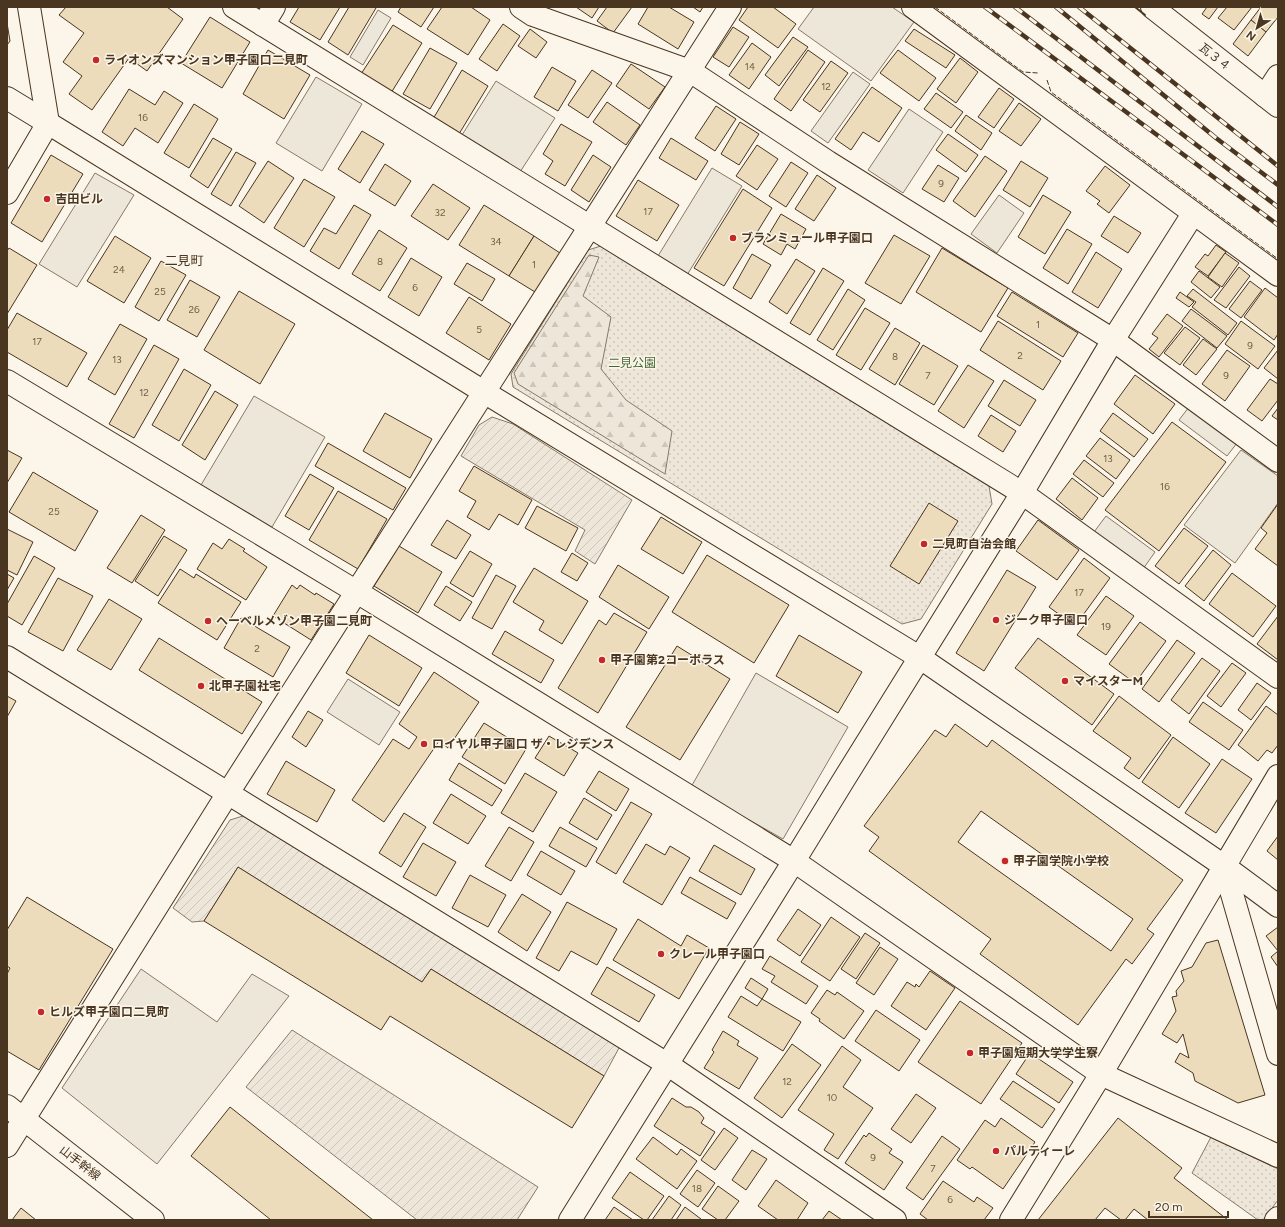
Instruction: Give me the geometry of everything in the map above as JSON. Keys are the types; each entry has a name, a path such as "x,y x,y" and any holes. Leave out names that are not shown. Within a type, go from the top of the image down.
{"street":[{"path":"7,193 48,123 29,7"},
{"path":"234,7 268,16 590,227 1022,493 1278,677"},
{"path":"521,7 534,15 690,71 828,162 1113,340 1278,461"},
{"path":"7,1146 228,793 730,7"},
{"path":"914,7 1031,92 1193,214 1278,275"},
{"name":"瓦３４","path":"1152,7 1272,101"},
{"path":"1272,101 1278,76"},
{"path":"7,98 484,392 919,657 1224,866 1278,906"},
{"path":"570,1220 1022,493 1113,340 1193,214"},
{"path":"7,381 357,592 794,861 1101,1074 1278,1156"},
{"path":"7,657 667,1064 895,1220"},
{"path":"1011,1220 1101,1074 1278,776"},
{"path":"1224,866 1278,1054"},
{"name":"山手幹線","path":"7,1106 153,1220"}],"green space":[{"name":"二見公園","path":"601,246 989,486 992,504 921,619 902,624 513,387 511,374 588,250"},
{"path":"589,255 599,257 583,296 611,317 601,369 626,400 672,431 665,474 518,384 514,373"},
{"path":"492,417 513,424 632,500 595,564 575,551 585,530 461,456 479,425"},
{"path":"243,816 620,1046 604,1076 431,969 422,982 238,867 204,921 192,922 173,908 230,820"},
{"path":"292,1030 538,1187 517,1220 417,1220 246,1087"},
{"path":"1211,1137 1278,1169 1278,1200 1263,1220 1258,1220 1192,1173"}],"shaded area":[{"path":"814,7 892,7 914,22 871,81 798,29"},
{"path":"378,10 391,18 363,65 350,57"},
{"path":"853,72 870,84 828,143 811,131"},
{"path":"316,77 362,104 322,171 276,143"},
{"path":"496,81 555,118 520,172 462,135"},
{"path":"909,109 943,132 903,193 868,170"},
{"path":"712,168 742,186 687,275 658,256"},
{"path":"95,173 134,195 77,287 39,264"},
{"path":"999,195 1024,213 997,253 971,234"},
{"path":"254,396 325,437 272,527 201,485"},
{"path":"1189,407 1237,443 1227,456 1179,420"},
{"path":"1241,450 1278,476 1278,503 1235,563 1184,525"},
{"path":"1106,516 1155,552 1143,569 1094,532"},
{"path":"756,673 848,727 783,839 691,787"},
{"path":"348,679 400,712 379,745 327,712"},
{"path":"141,969 217,1022 252,974 289,996 157,1164 62,1088"}],"building":[{"name":"ライオンズマンション甲子園口二見町","path":"66,7 167,7 183,19 147,71 129,58 92,110 69,94 82,76 63,62 84,33 59,15"},
{"path":"299,7 340,7 320,40 290,22"},
{"path":"349,7 376,8 348,55 328,42"},
{"path":"401,7 434,7 421,27 398,12"},
{"path":"442,7 471,7 490,20 468,55 427,29"},
{"path":"576,7 599,7 592,18"},
{"path":"607,7 632,7 613,33 597,21"},
{"path":"648,7 669,7 694,22 678,49 638,24"},
{"path":"693,7 703,7 700,12"},
{"path":"748,7 773,7 796,24 778,48 739,20"},
{"path":"1207,7 1218,7 1209,19 1202,14"},
{"path":"1227,7 1252,7 1234,30 1218,18"},
{"path":"1261,7 1278,7 1278,17 1266,32 1251,20"},
{"path":"210,17 250,42 222,88 181,63"},
{"path":"1251,20 1266,32 1248,56 1233,44"},
{"path":"7,23 10,41 7,45"},
{"path":"503,24 520,36 497,71 479,59"},
{"path":"393,25 422,43 391,93 361,74"},
{"path":"733,27 749,37 729,67 713,57"},
{"path":"530,29 547,42 536,58 518,46"},
{"path":"914,29 955,55 946,68 905,41"},
{"path":"793,37 808,47 779,86 765,75"},
{"path":"752,43 771,57 749,89 729,75"},
{"path":"430,48 457,63 430,109 403,94"},
{"path":"268,50 310,75 284,119 243,94"},
{"path":"808,50 825,62 791,111 774,99"},
{"path":"898,50 936,78 919,101 880,73"},
{"path":"960,58 978,72 956,103 937,89"},
{"path":"831,61 848,73 820,112 803,100"},
{"path":"631,64 665,87 649,109 616,86"},
{"path":"552,67 576,81 558,111 534,97"},
{"path":"462,70 488,86 459,134 433,119"},
{"path":"592,70 612,83 588,118 568,105"},
{"path":"872,87 902,108 879,142 863,132 851,150 835,139"},
{"path":"999,88 1014,99 994,128 978,117"},
{"path":"129,89 155,105 164,91 183,103 158,143 135,128 123,146 102,132"},
{"path":"936,93 963,112 951,128 924,109"},
{"path":"607,102 640,125 626,145 593,122"},
{"path":"1019,103 1041,119 1021,146 999,131"},
{"path":"194,104 218,119 189,168 164,153"},
{"path":"716,106 736,119 715,151 695,138"},
{"path":"966,115 992,133 981,150 955,131"},
{"path":"740,122 759,134 739,165 721,154"},
{"path":"561,124 592,142 565,186 545,174 553,161 543,154"},
{"path":"362,131 384,144 360,183 338,169"},
{"path":"948,134 978,155 966,172 936,150"},
{"path":"213,138 232,149 208,188 190,176"},
{"path":"671,138 708,161 696,180 659,158"},
{"path":"757,145 778,159 757,190 736,176"},
{"path":"236,152 256,163 231,206 211,194"},
{"name":"吉田ビル","path":"51,155 83,174 42,242 11,223"},
{"path":"593,155 611,167 589,202 571,190"},
{"path":"985,156 1007,171 975,217 953,201"},
{"path":"268,161 294,178 264,223 239,206"},
{"path":"1021,161 1048,178 1030,207 1003,190"},
{"path":"791,162 808,173 786,207 769,196"},
{"path":"385,164 411,181 395,206 369,190"},
{"path":"938,165 959,178 944,202 922,189"},
{"path":"1105,166 1130,185 1109,213 1097,204 1100,201 1086,191"},
{"path":"817,175 836,188 814,221 795,209"},
{"path":"304,179 335,197 304,247 274,228"},
{"path":"638,180 679,205 657,241 616,216"},
{"path":"433,184 470,208 448,240 411,216"},
{"name":"ブランミュール甲子園口","path":"743,189 772,208 724,286 694,268"},
{"path":"1043,195 1071,212 1045,254 1018,237"},
{"path":"354,205 371,215 339,269 310,251 324,228 336,234"},
{"path":"484,205 534,236 509,276 459,245"},
{"path":"781,214 806,229 795,249 787,244 781,255 763,244"},
{"path":"1114,216 1141,233 1128,253 1101,236"},
{"path":"1067,229 1092,244 1068,284 1043,268"},
{"path":"379,230 407,248 380,291 352,274"},
{"path":"894,235 930,256 901,304 865,283"},
{"path":"115,236 151,258 124,303 87,281"},
{"path":"534,236 560,253 535,292 509,276"},
{"path":"1216,245 1226,252 1208,276 1195,267 1205,254 1208,256"},
{"path":"9,248 37,265 7,314 7,251"},
{"path":"942,248 1008,288 981,332 916,292"},
{"path":"1096,252 1122,269 1098,308 1072,292"},
{"path":"1225,253 1239,263 1222,287 1208,277"},
{"path":"752,254 771,265 751,299 733,288"},
{"path":"411,258 442,277 419,316 388,297"},
{"path":"796,259 815,271 787,314 769,302"},
{"path":"161,261 186,275 159,321 135,307"},
{"path":"467,263 495,279 482,301 454,284"},
{"path":"1239,267 1250,276 1226,308 1214,300"},
{"path":"823,268 844,281 810,335 790,323"},
{"path":"1199,271 1220,287 1211,298 1191,282"},
{"path":"190,280 220,297 197,337 167,320"},
{"path":"1250,281 1262,290 1241,318 1229,309"},
{"path":"1265,288 1278,298 1278,334 1274,340 1244,317"},
{"path":"848,289 865,300 833,350 817,340"},
{"path":"1193,289 1237,323 1228,335 1192,307 1196,302 1187,296"},
{"path":"239,291 295,324 260,384 204,350"},
{"path":"1012,292 1078,333 1063,357 997,316"},
{"path":"1180,292 1194,302 1189,307 1176,298"},
{"path":"469,297 511,324 489,360 446,333"},
{"path":"865,308 890,323 861,370 836,355"},
{"path":"1191,309 1227,336 1217,348 1182,321"},
{"path":"17,313 87,353 67,387 7,352 7,330"},
{"path":"1167,314 1183,326 1159,357 1149,349 1158,338 1152,334"},
{"path":"998,321 1061,361 1043,390 980,350"},
{"path":"1241,321 1275,346 1258,369 1225,344"},
{"path":"120,324 147,339 115,395 88,379"},
{"path":"1185,327 1200,338 1180,365 1164,353"},
{"path":"895,328 920,343 895,385 869,369"},
{"path":"1203,339 1217,349 1196,375 1183,365"},
{"path":"154,345 179,359 134,438 109,424"},
{"path":"923,345 958,366 934,405 899,384"},
{"path":"1227,350 1250,366 1225,401 1202,384"},
{"path":"1278,350 1278,379 1264,368"},
{"path":"968,365 994,381 964,428 938,411"},
{"path":"184,369 211,385 179,441 152,425"},
{"path":"1135,375 1175,404 1153,434 1114,404"},
{"path":"1270,379 1278,384 1278,400 1262,421 1247,410"},
{"path":"1004,380 1036,400 1020,426 988,406"},
{"path":"215,391 238,405 205,460 182,445"},
{"path":"1278,408 1278,420 1272,416"},
{"path":"385,413 432,439 410,478 363,451"},
{"path":"1113,413 1148,439 1134,457 1100,431"},
{"path":"991,415 1016,431 1003,452 978,436"},
{"path":"1172,422 1226,462 1159,551 1105,510"},
{"path":"1100,438 1130,460 1116,479 1086,456"},
{"path":"328,443 406,488 393,510 315,466"},
{"path":"7,450 22,458 7,483"},
{"path":"1084,460 1114,483 1103,497 1073,474"},
{"path":"474,466 532,500 518,525 499,514 489,530 467,517 476,501 459,491"},
{"path":"33,472 98,511 75,551 9,512"},
{"path":"310,474 334,488 309,530 285,516"},
{"path":"1072,478 1098,498 1082,520 1056,499"},
{"path":"338,491 387,519 358,569 309,540"},
{"name":"二見町自治会館","path":"929,503 958,521 919,584 890,566"},
{"path":"1278,504 1278,566 1255,549 1267,533 1261,528"},
{"path":"537,506 578,528 566,551 525,528"},
{"path":"141,515 165,530 132,583 107,568"},
{"path":"661,517 702,542 683,574 641,549"},
{"path":"447,520 471,535 456,559 431,545"},
{"path":"1038,520 1079,550 1057,580 1016,551"},
{"path":"1184,528 1208,546 1179,584 1155,566"},
{"path":"7,529 33,542 17,575 7,570"},
{"path":"164,536 187,550 158,596 135,581"},
{"path":"229,539 245,549 243,551 267,567 246,600 197,569 213,543 222,549"},
{"path":"399,546 442,572 418,613 374,586"},
{"path":"1213,550 1231,565 1204,601 1185,586"},
{"path":"470,551 492,564 473,597 450,583"},
{"path":"572,553 588,563 577,581 561,572"},
{"path":"707,555 789,605 754,663 672,612"},
{"path":"34,556 55,568 22,625 7,616 7,604"},
{"path":"1084,558 1110,578 1075,626 1049,607"},
{"path":"618,565 669,597 649,629 599,597"},
{"path":"534,568 588,601 562,644 539,630 544,621 513,602"},
{"name":"ヘーベルメゾン甲子園二見町","path":"180,569 194,578 196,574 241,602 217,640 158,603"},
{"name":"ジーク甲子園口","path":"1007,570 1036,587 984,671 956,653"},
{"path":"1232,573 1276,606 1253,637 1209,604"},
{"path":"7,574 14,578 7,590"},
{"path":"496,575 516,586 492,629 472,618"},
{"path":"58,578 93,596 63,651 28,632"},
{"path":"292,585 297,589 300,585 315,595 316,593 334,604 311,640 273,616"},
{"path":"446,586 472,602 460,621 434,605"},
{"path":"1106,596 1134,616 1106,655 1077,635"},
{"path":"109,599 142,619 111,670 77,650"},
{"name":"甲子園第2コーポラス","path":"614,613 647,632 598,713 558,688 599,620 606,625"},
{"path":"1278,616 1278,660 1257,644"},
{"path":"241,618 290,647 273,677 224,648"},
{"path":"1140,622 1166,641 1135,683 1109,664"},
{"path":"505,631 554,660 541,683 492,654"},
{"path":"369,635 422,668 399,706 346,673"},
{"path":"799,635 862,672 838,713 776,676"},
{"name":"北甲子園社宅","path":"159,638 262,702 242,734 139,670"},
{"name":"マイスターM","path":"1038,638 1114,694 1092,725 1015,668"},
{"path":"1177,640 1195,653 1159,702 1142,689"},
{"path":"677,646 730,679 680,760 626,727"},
{"path":"1202,658 1220,671 1189,714 1171,700"},
{"path":"1232,663 1246,673 1221,707 1207,696"},
{"name":"ロイヤル甲子園口 ザ・レジデンス","path":"434,672 479,702 448,748 439,741 384,822 352,800 393,739 409,749 417,737 399,724"},
{"path":"1257,683 1271,693 1251,720 1238,710"},
{"path":"7,696 16,701 7,717"},
{"path":"1119,696 1171,735 1139,779 1124,768 1131,758 1093,731"},
{"path":"1203,702 1243,730 1229,750 1189,722"},
{"path":"1266,706 1278,715 1278,745 1272,753 1267,750 1258,761 1238,745"},
{"path":"308,711 323,720 306,747 292,737"},
{"path":"484,723 526,749 505,784 462,757"},
{"path":"955,724 987,747 992,740 1183,880 1147,929 1154,934 1132,964 1126,959 1078,1025 980,954 991,939 869,851 879,837 864,826 935,730 946,737","holes":["981,811 1133,919 1111,951 958,842"]},
{"path":"549,736 578,753 564,776 535,758"},
{"path":"1173,737 1210,764 1179,808 1142,782"},
{"path":"1222,759 1252,779 1216,833 1185,813"},
{"path":"286,761 335,790 317,822 267,794"},
{"path":"459,763 502,790 492,806 449,780"},
{"path":"599,771 629,789 616,811 586,792"},
{"path":"525,773 557,792 533,832 501,813"},
{"path":"451,794 486,816 468,844 433,823"},
{"path":"584,798 612,815 597,840 569,823"},
{"path":"631,802 652,814 616,874 596,862"},
{"path":"404,813 426,827 401,867 379,853"},
{"path":"509,827 534,842 511,881 485,866"},
{"path":"560,827 597,848 586,867 549,846"},
{"path":"1278,836 1278,860 1267,851"},
{"path":"423,843 456,862 436,896 403,877"},
{"path":"646,844 665,855 670,846 690,858 662,905 623,882"},
{"path":"714,845 755,869 741,895 699,871"},
{"path":"541,851 575,871 561,895 527,875"},
{"path":"238,867 422,982 431,969 604,1076 572,1128 390,1016 381,1030 204,921"},
{"path":"470,875 506,895 488,927 452,908"},
{"path":"690,877 736,903 727,919 681,893"},
{"path":"522,894 551,912 527,951 498,932"},
{"name":"ヒルズ甲子園口二見町","path":"27,897 113,949 39,1070 7,1051 7,974 10,968 7,966 7,930"},
{"path":"567,902 617,929 597,965 571,951 559,971 536,958"},
{"path":"798,909 821,925 800,956 777,940"},
{"path":"831,917 860,937 830,981 801,962"},
{"name":"クレール甲子園口","path":"638,919 681,946 687,935 709,948 679,999 613,960"},
{"path":"1278,927 1278,951 1266,936"},
{"path":"865,933 880,943 856,979 841,969"},
{"path":"1218,940 1265,1095 1238,1103 1195,1081 1193,1073 1175,1062 1180,1053 1189,1058 1183,1034 1177,1043 1162,1034 1176,1011 1172,997 1177,996 1176,991 1184,981 1181,971 1192,967 1206,943"},
{"path":"880,947 898,959 874,995 856,983"},
{"path":"1278,951 1278,967 1271,957"},
{"path":"770,956 818,986 806,1004 771,982 775,976 762,969"},
{"path":"607,967 655,995 639,1022 591,994"},
{"path":"930,971 955,988 926,1030 891,1006 907,982 915,987 916,984 919,987"},
{"path":"751,978 768,989 762,999 745,988"},
{"path":"827,990 835,995 837,992 864,1011 844,1039 819,1021 820,1019 811,1013"},
{"path":"741,996 757,1006 762,999 801,1022 783,1051 728,1017"},
{"name":"甲子園短期大学学生寮","path":"960,1001 1022,1043 981,1104 918,1062"},
{"path":"876,1010 920,1040 899,1071 855,1041"},
{"path":"723,1031 739,1041 737,1045 758,1058 739,1089 704,1068 714,1052 712,1050"},
{"path":"792,1044 821,1065 782,1118 754,1098"},
{"path":"842,1046 861,1060 843,1087 873,1108 838,1159 824,1150 834,1134 798,1110"},
{"path":"1030,1053 1073,1082 1059,1103 1016,1074"},
{"path":"1013,1081 1055,1109 1042,1128 1000,1099"},
{"path":"916,1094 936,1108 911,1143 891,1129"},
{"path":"672,1098 686,1107 691,1107 699,1112 704,1118 701,1123 715,1132 700,1156 654,1126"},
{"path":"230,1107 373,1220 271,1220 191,1156"},
{"name":"パルティーレ","path":"1001,1118 1035,1142 1003,1189 972,1167 970,1169 957,1160 985,1120 995,1127"},
{"path":"1118,1118 1182,1168 1174,1178 1228,1220 1148,1220 1134,1209 1125,1220 1121,1220 1105,1208 1095,1220 1038,1220"},
{"path":"724,1128 738,1138 715,1170 701,1160"},
{"path":"869,1133 892,1149 889,1153 903,1162 884,1190 845,1163 864,1135 866,1137"},
{"path":"942,1136 960,1149 923,1200 906,1188"},
{"path":"653,1137 677,1155 681,1149 697,1161 677,1189 636,1159"},
{"path":"752,1150 767,1159 746,1190 732,1180"},
{"path":"697,1170 715,1183 698,1207 680,1194"},
{"path":"630,1172 664,1196 647,1220 644,1220 612,1198"},
{"path":"776,1180 808,1203 797,1220 778,1220 758,1206"},
{"path":"943,1181 974,1202 977,1197 993,1208 984,1220 928,1220 920,1214"},
{"path":"718,1186 739,1201 725,1220 718,1220 702,1209"},
{"path":"669,1196 681,1205 671,1220 652,1220"},
{"path":"614,1207 633,1220 605,1220"},
{"path":"685,1207 701,1219 676,1220"},
{"path":"21,1208 36,1220 12,1220"},
{"path":"829,1211 842,1220 822,1220"}],"railway":[{"path":"985,7 1278,225"},
{"path":"1015,7 1278,207"},
{"path":"1056,7 1216,138 1278,185"},
{"path":"1079,7 1278,166"}],"fence":[{"path":"935,7 1023,72 1038,73"},
{"path":"1047,80 1051,92 1278,259"}],"wall":[{"path":"1135,7 1145,15"}],"place":[{"name":"ライオンズマンション甲子園口二見町","path":"96,60"},
{"name":"吉田ビル","path":"47,199"},
{"name":"ブランミュール甲子園口","path":"733,238"},
{"name":"二見町自治会館","path":"924,544"},
{"name":"ジーク甲子園口","path":"996,620"},
{"name":"ヘーベルメゾン甲子園二見町","path":"208,621"},
{"name":"甲子園第2コーポラス","path":"602,660"},
{"name":"マイスターM","path":"1065,681"},
{"name":"北甲子園社宅","path":"201,686"},
{"name":"ロイヤル甲子園口 ザ・レジデンス","path":"424,744"},
{"name":"甲子園学院小学校","path":"1005,861"},
{"name":"クレール甲子園口","path":"661,954"},
{"name":"ヒルズ甲子園口二見町","path":"41,1012"},
{"name":"甲子園短期大学学生寮","path":"970,1053"},
{"name":"パルティーレ","path":"996,1151"}],"district":[{"name":"二見町","path":"184,260"}]}
